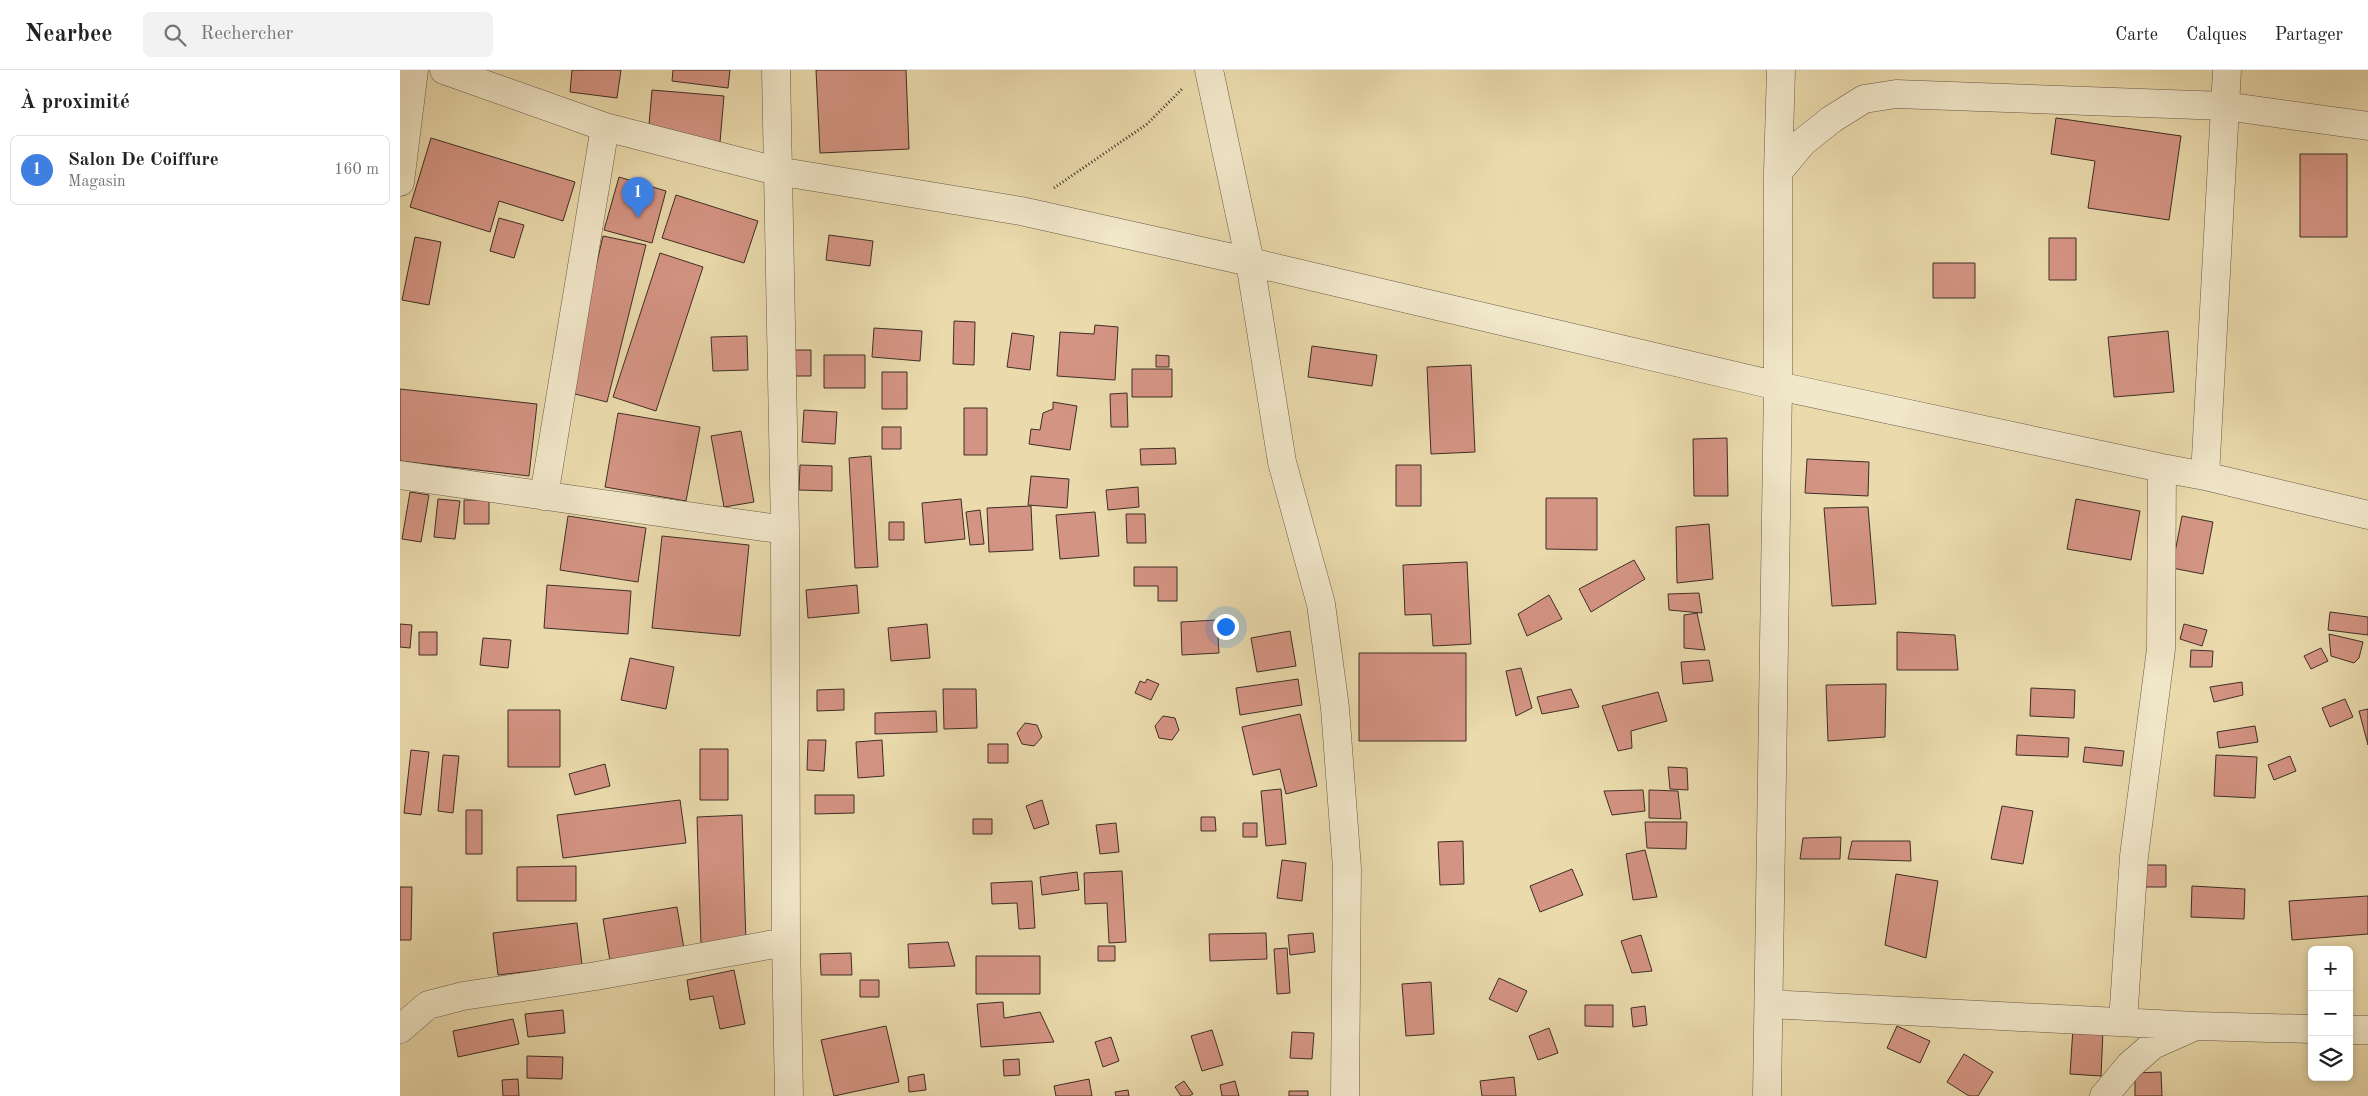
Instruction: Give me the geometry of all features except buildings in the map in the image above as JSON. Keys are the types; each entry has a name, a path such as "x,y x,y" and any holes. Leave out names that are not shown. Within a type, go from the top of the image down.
{"street":[{"path":"400,182 414,70"},
{"path":"444,70 606,127 777,171 1021,211 1250,262 1778,386 2205,476 2368,516"},
{"path":"776,70 785,530 786,942 789,1096"},
{"path":"1767,1096 1778,386 1778,172 1781,70"},
{"path":"2205,476 2227,70"},
{"path":"1198,77 1250,262 1282,462 1320,604 1336,708 1347,868 1345,1096"},
{"path":"1778,172 1803,142 1832,119 1864,99 1896,94 2225,106 2368,126"},
{"path":"544,496 606,127"},
{"path":"2123,1022 2134,856 2160,649 2162,468"},
{"path":"400,475 785,530"},
{"path":"400,1028 428,1005 463,996 596,976 786,942"},
{"path":"1769,1004 2195,1026 2308,1029"},
{"path":"2104,1096 2130,1065 2152,1045 2195,1026"},
{"path":"2353,1030 2368,1030"}],"path":[{"path":"1021,211 1147,124 1198,77"}],"place":[{"name":"Salon De Coiffure","path":"638,218"}]}
